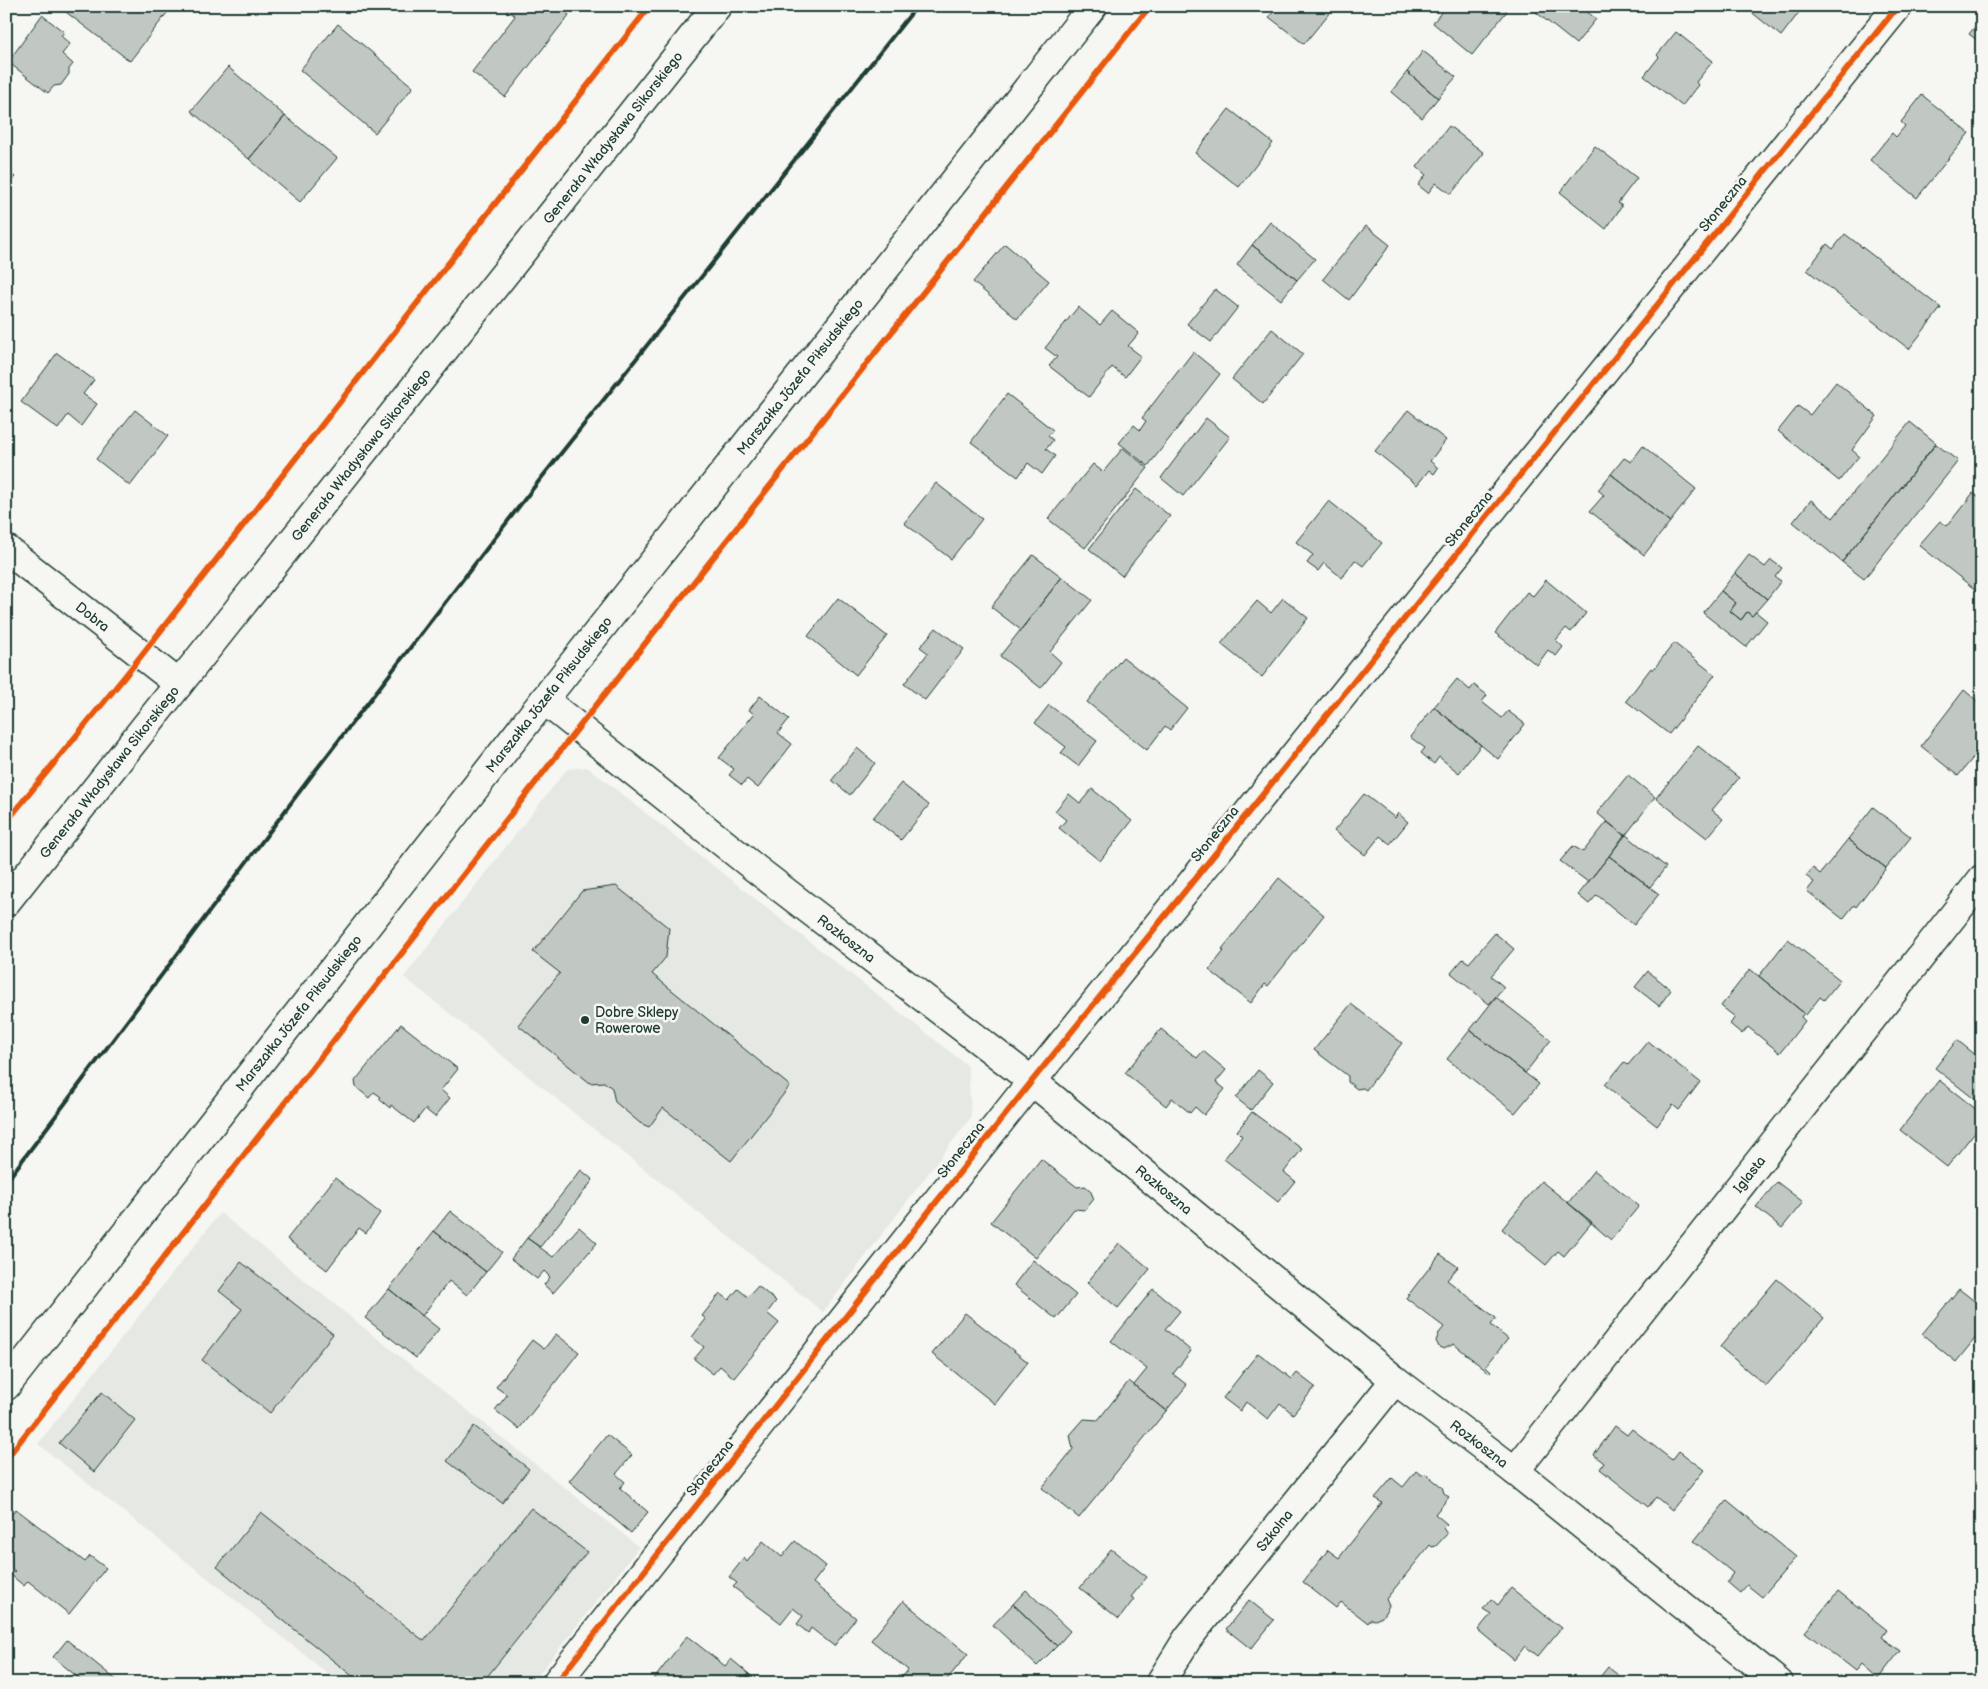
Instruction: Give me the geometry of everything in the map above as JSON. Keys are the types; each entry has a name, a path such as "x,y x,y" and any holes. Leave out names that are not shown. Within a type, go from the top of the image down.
{"street":[{"name":"Generała Władysława Sikorskiego","path":"6,902 717,6"},
{"name":"Marszałka Józefa Piłsudskiego","path":"6,1386 544,700 1093,6"},
{"name":"Słoneczna","path":"556,1683 1032,1081 1898,6"},
{"name":"Dobra","path":"6,549 179,684"},
{"name":"Rozkoszna","path":"544,700 756,869 1032,1081 1394,1380 1515,1471 1779,1683"},
{"name":"Iglasta","path":"1515,1471 1982,879"},
{"name":"Szkolna","path":"1160,1683 1188,1638 1394,1380"}],"shaded area":[{"path":"587,767 968,1066 971,1117 823,1312 404,977 567,769"},
{"path":"220,1213 639,1547 532,1683 340,1683 38,1444"}],"building":[{"path":"58,6 166,6 170,9 130,61"},
{"path":"503,6 560,6 569,15 505,97 472,72 515,16"},
{"path":"1278,6 1325,6 1331,11 1304,44 1269,17"},
{"path":"1446,6 1502,6 1507,11 1472,55 1433,23"},
{"path":"1534,6 1580,6 1596,19 1576,44 1532,9"},
{"path":"1744,6 1804,6 1781,36"},
{"path":"42,15 64,32 61,36 70,44 62,54 73,64 61,85 54,86 48,93 8,62"},
{"path":"1982,18 1982,44 1969,34"},
{"path":"338,24 413,87 375,133 300,70"},
{"path":"1676,32 1713,61 1696,82 1698,85 1682,106 1644,76 1659,57 1657,55"},
{"path":"1423,51 1456,77 1438,98 1407,72"},
{"path":"228,67 285,116 249,159 191,111"},
{"path":"1407,72 1438,98 1422,118 1391,92"},
{"path":"1922,95 1969,133 1917,198 1870,160 1892,133 1896,137 1905,126 1901,122"},
{"path":"1229,109 1273,143 1239,187 1195,153"},
{"path":"285,116 337,158 300,202 249,159"},
{"path":"1449,126 1484,153 1451,194 1436,183 1428,193 1418,185 1426,175 1417,167"},
{"path":"1595,146 1637,178 1618,203 1622,206 1606,229 1560,192"},
{"path":"6,171 15,177 6,188"},
{"path":"1270,222 1315,259 1297,280 1252,245"},
{"path":"1366,226 1390,245 1349,300 1323,279"},
{"path":"1845,234 1941,308 1909,349 1807,270 1827,244 1833,249"},
{"path":"1005,244 1049,281 1017,319 973,282"},
{"path":"1252,245 1297,280 1281,300 1237,265"},
{"path":"1215,289 1238,307 1211,342 1187,324"},
{"path":"1078,307 1100,325 1112,311 1139,333 1128,346 1141,356 1125,377 1112,367 1089,397 1049,366 1057,357 1045,348"},
{"path":"1272,329 1303,354 1263,404 1232,379"},
{"path":"1193,352 1220,374 1148,466 1119,443 1134,425 1140,430 1146,421 1142,418"},
{"path":"57,353 94,380 83,394 97,404 81,426 68,415 58,429 21,402"},
{"path":"1836,382 1877,416 1852,450 1859,456 1839,481 1778,431 1798,406 1810,415"},
{"path":"1007,394 1053,430 1048,436 1053,440 1046,449 1055,456 1042,474 1028,463 1018,477 971,442"},
{"path":"135,410 168,436 130,486 96,459"},
{"path":"1408,410 1446,440 1430,461 1438,468 1434,474 1429,470 1417,485 1375,451"},
{"path":"1206,418 1230,437 1183,496 1161,478"},
{"path":"1910,422 1936,443 1842,562 1793,522 1811,500 1833,518"},
{"path":"1982,441 1982,457 1974,451"},
{"path":"1936,444 1958,461 1864,579 1842,562"},
{"path":"1643,446 1696,489 1670,522 1611,474 1624,458 1631,462"},
{"path":"1123,448 1148,468 1085,548 1048,519 1093,464 1103,472"},
{"path":"1611,474 1670,522 1644,555 1590,511 1604,495 1598,490"},
{"path":"936,483 982,519 951,559 904,523"},
{"path":"1136,489 1170,516 1122,576 1089,549"},
{"path":"1973,493 1982,499 1982,595 1919,545 1940,521 1947,526"},
{"path":"1329,501 1382,543 1363,566 1355,560 1342,578 1324,563 1318,571 1307,563 1313,555 1296,542"},
{"path":"1033,555 1062,577 1021,630 991,607"},
{"path":"1749,555 1765,567 1771,560 1782,568 1775,577 1781,581 1767,599 1735,573"},
{"path":"1735,573 1767,599 1752,616 1747,612 1741,620 1730,611 1736,603 1721,591"},
{"path":"1062,577 1092,600 1050,652 1061,662 1041,688 1000,656"},
{"path":"1546,580 1586,613 1571,632 1566,628 1556,640 1563,647 1556,656 1548,650 1537,665 1495,633 1527,592 1533,596"},
{"path":"1721,591 1736,603 1730,611 1741,620 1747,612 1752,616 1756,612 1767,621 1746,647 1703,613"},
{"path":"838,598 887,636 856,675 808,636"},
{"path":"1283,598 1308,618 1262,677 1221,644 1257,601 1271,613"},
{"path":"936,628 964,649 925,700 904,684 928,653 920,647"},
{"path":"1674,643 1715,675 1669,734 1626,701 1651,668 1653,670"},
{"path":"1123,657 1187,708 1170,730 1165,726 1147,750 1087,702"},
{"path":"1457,679 1470,690 1474,685 1487,695 1482,702 1502,718 1508,711 1525,724 1498,759 1434,707"},
{"path":"1964,690 1982,705 1982,747 1958,776 1921,746"},
{"path":"760,696 789,719 778,733 792,744 758,788 747,779 742,785 729,775 734,769 719,758 754,714 749,710"},
{"path":"1049,705 1097,741 1078,766 1061,753 1066,747 1035,723"},
{"path":"1434,707 1481,745 1459,773 1439,757 1434,764 1421,753 1425,748 1410,737"},
{"path":"1698,746 1739,778 1712,810 1723,819 1707,838 1656,798"},
{"path":"857,748 875,763 850,795 832,780"},
{"path":"1628,775 1655,797 1625,836 1597,813"},
{"path":"901,783 929,805 901,840 873,818"},
{"path":"1092,789 1132,821 1100,861 1059,828 1066,820 1055,811 1069,794 1080,803"},
{"path":"1364,794 1395,818 1398,813 1408,822 1390,844 1380,836 1365,855 1334,831"},
{"path":"1873,807 1911,837 1886,868 1848,839"},
{"path":"1607,822 1625,836 1588,882 1560,861 1573,846 1583,852"},
{"path":"1625,834 1666,867 1650,887 1609,856"},
{"path":"1848,839 1886,868 1856,907 1854,905 1843,919 1807,891 1814,882 1806,876 1813,868 1820,874"},
{"path":"1609,856 1659,894 1634,925 1597,895 1589,904 1578,895"},
{"path":"1279,878 1324,915 1268,986 1265,984 1251,1003 1209,970 1224,951 1222,949"},
{"path":"616,886 669,928 666,957 652,974 790,1086 731,1161 663,1108 649,1127 640,1123 615,1102 612,1088 604,1082 590,1083 518,1025 560,973 533,952 582,891"},
{"path":"1495,933 1514,949 1491,976 1504,987 1489,1004 1451,973 1463,959 1469,963"},
{"path":"1788,939 1840,980 1824,1000 1820,997 1806,1015 1759,976"},
{"path":"1750,969 1804,1013 1801,1017 1805,1021 1780,1053 1748,1027 1742,1034 1730,1024 1735,1017 1721,1006"},
{"path":"1648,971 1671,990 1659,1006 1635,987"},
{"path":"1496,997 1551,1040 1525,1073 1470,1030"},
{"path":"1351,1004 1402,1043 1366,1090 1363,1088 1357,1089 1348,1082 1348,1076 1314,1050"},
{"path":"401,1024 458,1069 441,1090 450,1098 435,1117 425,1109 414,1123 391,1105 390,1108 374,1092 369,1098 356,1087 355,1081"},
{"path":"1161,1029 1197,1058 1203,1051 1226,1070 1216,1082 1225,1089 1204,1115 1195,1107 1190,1113 1172,1098 1166,1106 1125,1073"},
{"path":"1470,1030 1539,1084 1515,1113 1447,1059"},
{"path":"1957,1040 1982,1060 1982,1105 1935,1068"},
{"path":"1648,1041 1700,1082 1679,1110 1673,1105 1657,1126 1605,1085 1624,1062 1628,1065"},
{"path":"1258,1070 1273,1082 1251,1110 1236,1098"},
{"path":"1939,1080 1982,1114 1982,1123 1947,1167 1900,1130"},
{"path":"1252,1112 1302,1149 1284,1172 1295,1181 1278,1202 1224,1159 1242,1136 1237,1131"},
{"path":"1041,1159 1077,1187 1085,1186 1090,1190 1094,1199 1085,1210 1074,1209 1036,1258 991,1222"},
{"path":"581,1170 593,1180 540,1247 527,1238"},
{"path":"1594,1170 1639,1206 1611,1240 1568,1203"},
{"path":"335,1178 380,1213 366,1233 359,1228 327,1270 287,1239"},
{"path":"1541,1181 1592,1222 1564,1256 1558,1251 1546,1265 1502,1229"},
{"path":"1777,1182 1803,1202 1782,1228 1756,1207"},
{"path":"450,1211 502,1252 486,1272 434,1231"},
{"path":"579,1227 597,1243 553,1293 544,1285 550,1277 544,1271 537,1279 511,1259 527,1238 553,1257"},
{"path":"434,1231 486,1272 467,1295 449,1281 422,1316 389,1289"},
{"path":"1119,1243 1150,1269 1118,1308 1087,1283"},
{"path":"1440,1254 1458,1267 1447,1280 1496,1318 1491,1325 1508,1339 1486,1366 1491,1371 1489,1373 1454,1344 1444,1349 1439,1347 1436,1341 1444,1327 1406,1298"},
{"path":"1033,1260 1076,1295 1056,1319 1014,1285"},
{"path":"241,1262 333,1334 270,1413 202,1360 242,1309 219,1291"},
{"path":"1777,1279 1824,1318 1766,1386 1720,1347"},
{"path":"758,1286 776,1301 767,1313 779,1323 734,1378 720,1366 713,1374 694,1359 704,1347 692,1337 706,1319 702,1316 720,1293 729,1300 738,1289 748,1297"},
{"path":"389,1289 439,1329 416,1358 365,1318"},
{"path":"1153,1289 1180,1311 1165,1329 1191,1351 1173,1374 1187,1385 1166,1411 1134,1385 1147,1369 1111,1341"},
{"path":"1959,1289 1982,1307 1982,1330 1956,1362 1922,1334"},
{"path":"965,1313 1028,1362 995,1404 932,1354"},
{"path":"556,1334 579,1352 519,1429 495,1410 507,1395 496,1387 532,1340 544,1349"},
{"path":"1258,1353 1292,1379 1297,1373 1315,1387 1293,1414 1280,1403 1268,1419 1246,1402 1240,1411 1223,1398"},
{"path":"1129,1381 1166,1411 1079,1518 1042,1488 1073,1449 1070,1435 1084,1419 1098,1420"},
{"path":"102,1392 135,1420 94,1472 59,1443"},
{"path":"474,1426 529,1469 502,1503 447,1461"},
{"path":"1615,1426 1627,1435 1632,1429 1672,1460 1679,1451 1704,1470 1672,1510 1656,1497 1648,1507 1600,1469 1604,1463 1594,1455"},
{"path":"607,1435 632,1455 616,1474 625,1482 620,1488 648,1512 631,1533 569,1481"},
{"path":"1416,1471 1421,1475 1426,1474 1442,1487 1444,1493 1449,1497 1435,1514 1447,1524 1443,1528 1447,1534 1436,1546 1432,1547 1430,1545 1386,1599 1389,1606 1382,1617 1375,1620 1371,1619 1368,1623 1341,1602 1336,1608 1303,1582 1328,1550 1339,1558 1382,1503 1375,1498 1392,1478 1403,1487"},
{"path":"1727,1500 1796,1557 1762,1597 1747,1585 1740,1593 1727,1582 1733,1573 1694,1541"},
{"path":"531,1508 587,1552 482,1683 361,1683 217,1567 261,1512 424,1641"},
{"path":"16,1509 85,1562 90,1556 106,1568 69,1614 28,1581 24,1586 11,1575 15,1571 6,1564 6,1521"},
{"path":"763,1541 782,1557 795,1541 826,1566 813,1583 856,1618 834,1646 811,1628 808,1633 797,1624 803,1616 793,1608 781,1623 733,1587 737,1583 729,1577 744,1558 747,1562"},
{"path":"1111,1549 1147,1577 1131,1597 1134,1599 1119,1619 1080,1588"},
{"path":"1511,1588 1561,1628 1538,1656 1525,1646 1514,1660 1478,1630 1491,1614 1483,1609 1491,1599 1498,1605"},
{"path":"1026,1590 1070,1631 1057,1646 1013,1604"},
{"path":"1838,1591 1887,1630 1882,1637 1900,1651 1878,1679 1861,1664 1855,1671 1805,1632"},
{"path":"1249,1600 1274,1620 1251,1649 1226,1629"},
{"path":"903,1601 968,1654 944,1683 897,1683 908,1670 871,1640"},
{"path":"1013,1604 1057,1646 1037,1666 993,1625"},
{"path":"687,1636 725,1666 731,1659 749,1674 742,1683 651,1683"},
{"path":"67,1640 120,1683 85,1683 53,1657"},
{"path":"1608,1667 1628,1683 1595,1683"},
{"path":"749,1674 759,1683 742,1683"}],"railway":[{"path":"6,1182 312,775 531,491 917,6"}],"cycle path":[{"path":"6,822 126,675 650,6"},
{"path":"6,1459 579,727 1150,6"},
{"path":"556,1683 1032,1081 1898,6"}],"place":[{"name":"Dobre Sklepy Rowerowe","path":"585,1020"}]}
